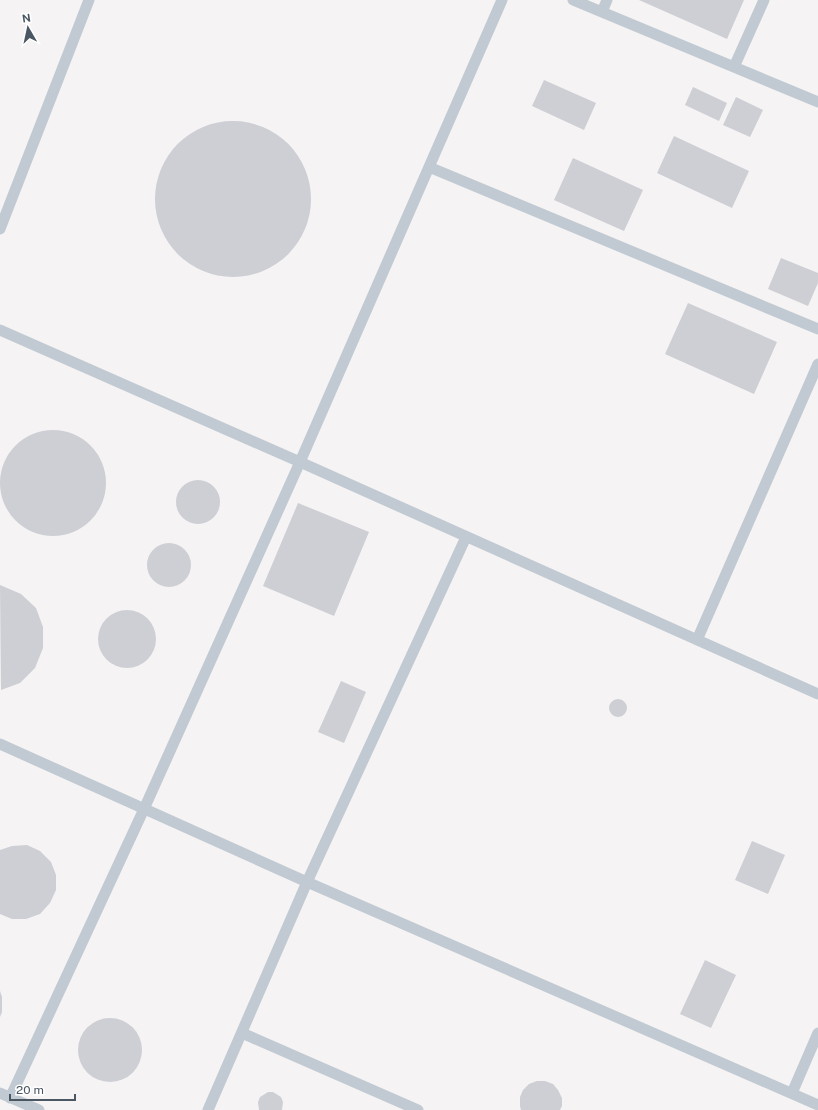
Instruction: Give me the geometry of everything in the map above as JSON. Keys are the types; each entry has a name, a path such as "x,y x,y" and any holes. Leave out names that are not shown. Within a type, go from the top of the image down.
{"lane":[{"path":"0,229 89,0"},
{"path":"39,1110 5,1095 144,809 300,462 502,0"},
{"path":"573,0 818,102"},
{"path":"602,12 607,0"},
{"path":"734,67 764,0"},
{"path":"428,167 818,330"},
{"path":"0,330 300,462 818,694"},
{"path":"697,640 818,364"},
{"path":"208,1110 307,882 466,537"},
{"path":"0,744 307,882 818,1105"},
{"path":"242,1033 418,1110"},
{"path":"792,1093 818,1033"}],"building":[{"path":"639,0 744,0 727,39"},
{"path":"544,80 596,103 584,130 532,106"},
{"path":"693,87 727,103 719,121 685,105"},
{"path":"736,97 763,110 750,137 723,125"},
{"path":"233,121 263,127 276,134 288,144 298,156 305,169 311,199 305,229 298,242 288,254 276,264 263,271 233,277 203,271 190,264 178,254 168,242 161,229 155,199 161,169 168,156 178,144 190,134 203,127"},
{"path":"674,136 749,171 732,208 657,173"},
{"path":"573,158 643,190 624,231 554,200"},
{"path":"781,258 818,273 818,283 808,306 768,289"},
{"path":"688,303 777,342 754,394 665,354"},
{"path":"53,430 73,434 90,446 102,463 106,483 102,503 90,520 73,532 53,536 33,532 16,520 4,503 0,483 4,463 16,446 33,434"},
{"path":"198,480 210,484 216,490 220,502 216,514 210,520 198,524 186,520 180,514 176,502 180,490 186,484"},
{"path":"298,503 369,532 334,616 263,586"},
{"path":"169,543 181,547 187,553 191,565 187,577 181,583 169,587 157,583 151,577 147,565 151,553 157,547"},
{"path":"0,585 21,594 36,608 43,627 43,648 35,668 20,683 1,690"},
{"path":"127,610 138,612 151,623 154,628 156,639 154,650 143,663 138,666 127,668 116,666 103,655 100,650 98,639 100,628 111,615 116,612"},
{"path":"341,681 366,692 344,743 318,732"},
{"path":"618,699 624,702 627,708 624,714 618,717 612,714 609,708 612,702"},
{"path":"752,841 785,855 768,894 735,880"},
{"path":"27,845 40,851 51,862 56,875 56,890 50,903 40,914 26,919 12,919 0,914 0,850 12,846"},
{"path":"705,960 736,975 711,1028 680,1014"},
{"path":"0,991 2,997 2,1012 0,1017"},
{"path":"104,1018 116,1018 133,1027 140,1038 142,1050 140,1062 133,1073 116,1082 104,1082 92,1077 83,1068 78,1056 78,1044 83,1032 92,1023"},
{"path":"537,1081 545,1081 553,1084 558,1090 562,1098 562,1106 560,1110 521,1110 520,1097 523,1090 529,1084"},
{"path":"268,1092 273,1092 281,1097 283,1102 282,1110 259,1110 258,1102 260,1097"}]}
